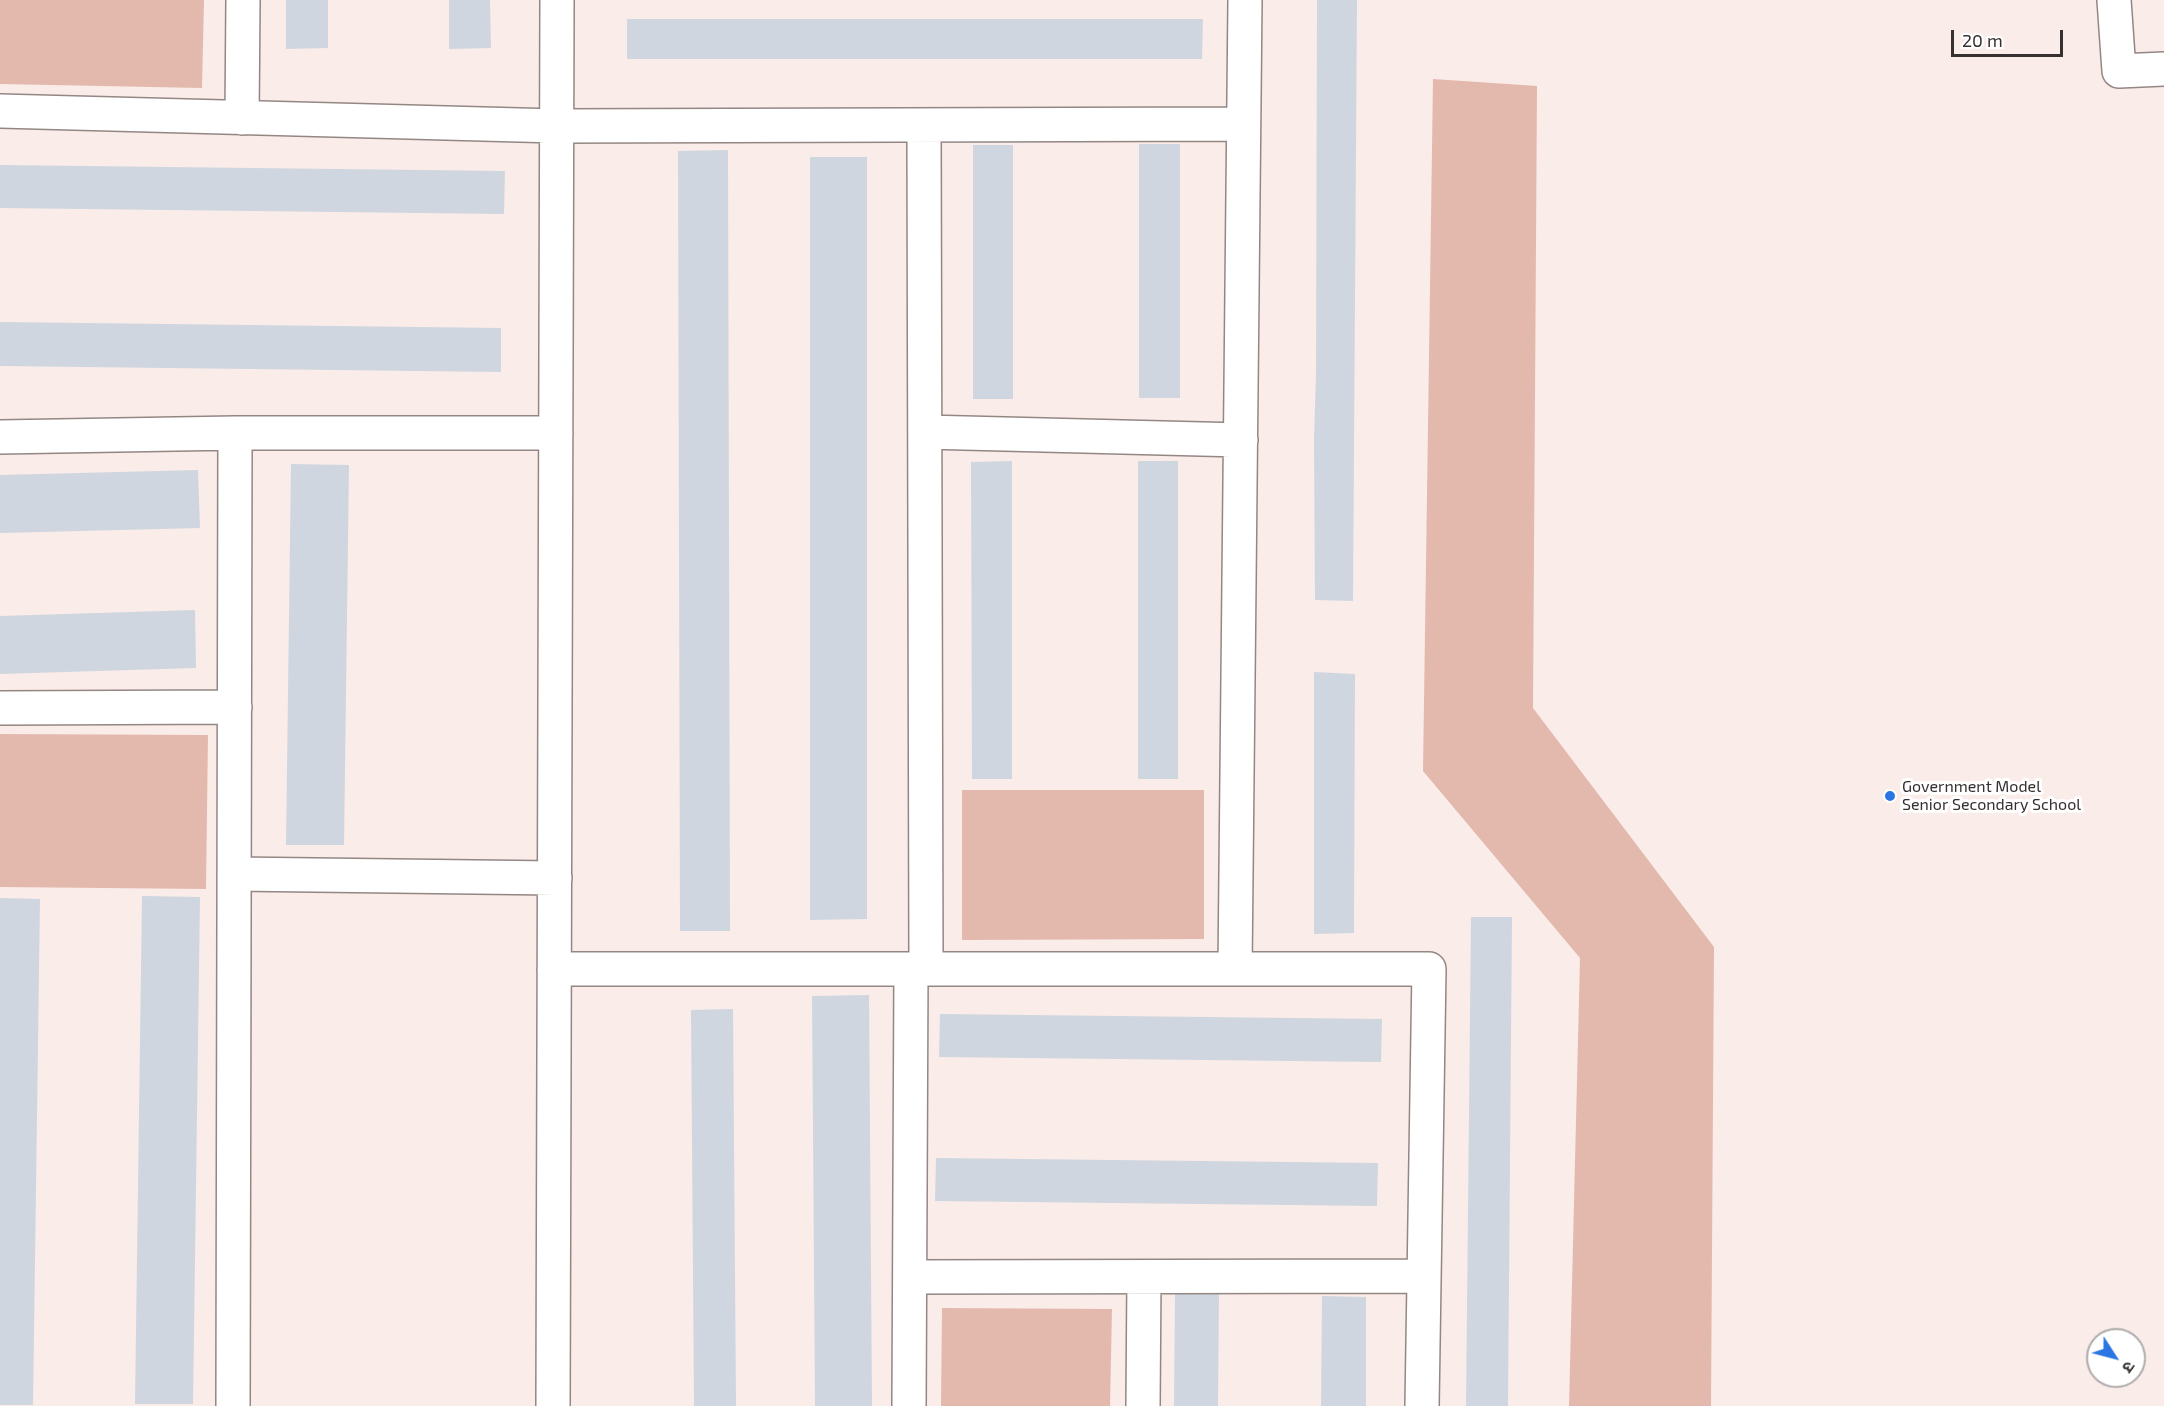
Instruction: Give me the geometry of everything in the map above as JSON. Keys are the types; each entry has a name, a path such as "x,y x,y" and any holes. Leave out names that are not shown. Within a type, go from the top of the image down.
{"street":[{"path":"242,118 243,0"},
{"path":"553,1406 558,0"},
{"path":"1235,969 1245,0"},
{"path":"2114,0 2119,71 2164,69"},
{"path":"0,111 557,126 1244,124"},
{"path":"909,1406 918,969 925,432 924,125"},
{"path":"925,432 1241,440"},
{"path":"0,437 235,433 556,434"},
{"path":"233,1406 235,433"},
{"path":"0,708 235,707"},
{"path":"234,874 555,878"},
{"path":"554,969 1429,969 1422,1406"},
{"path":"910,1277 1424,1276"},
{"path":"1143,1406 1144,1277"}],"shaded area":[{"path":"0,0 204,0 202,88 0,84"},
{"path":"1433,79 1537,86 1533,708 1714,947 1711,1406 1569,1406 1580,958 1423,771"},
{"path":"0,734 208,735 206,889 0,887"},
{"path":"962,790 1204,790 1204,939 962,940"},
{"path":"942,1308 1112,1309 1110,1406 941,1406"}],"building":[{"path":"286,0 328,0 328,48 286,49"},
{"path":"449,0 490,0 491,48 449,49"},
{"path":"1317,0 1357,0 1353,601 1315,600"},
{"path":"627,19 1203,19 1202,59 627,59"},
{"path":"1139,144 1180,144 1180,398 1139,398"},
{"path":"973,145 1013,145 1013,399 973,399"},
{"path":"728,150 730,931 680,931 678,151"},
{"path":"810,157 867,157 867,919 810,920"},
{"path":"0,165 505,171 504,214 0,208"},
{"path":"0,322 501,328 501,372 0,366"},
{"path":"1012,461 1012,779 972,779 971,462"},
{"path":"1138,461 1178,461 1178,779 1138,779"},
{"path":"291,464 349,465 344,845 286,845"},
{"path":"198,470 200,528 0,533 0,475"},
{"path":"195,610 196,668 0,674 0,616"},
{"path":"1314,672 1355,674 1354,933 1314,934"},
{"path":"142,896 200,897 193,1404 135,1404"},
{"path":"0,898 40,899 33,1405 0,1405"},
{"path":"1471,917 1512,917 1508,1406 1466,1406"},
{"path":"869,995 872,1406 815,1406 812,996"},
{"path":"733,1009 736,1406 694,1406 691,1010"},
{"path":"940,1014 1382,1019 1381,1062 939,1057"},
{"path":"936,1158 1378,1163 1377,1206 935,1201"},
{"path":"1175,1293 1219,1294 1218,1406 1174,1406"},
{"path":"1322,1296 1366,1297 1366,1406 1321,1406"}],"place":[{"name":"Government Model Senior Secondary School","path":"1890,796"}]}
